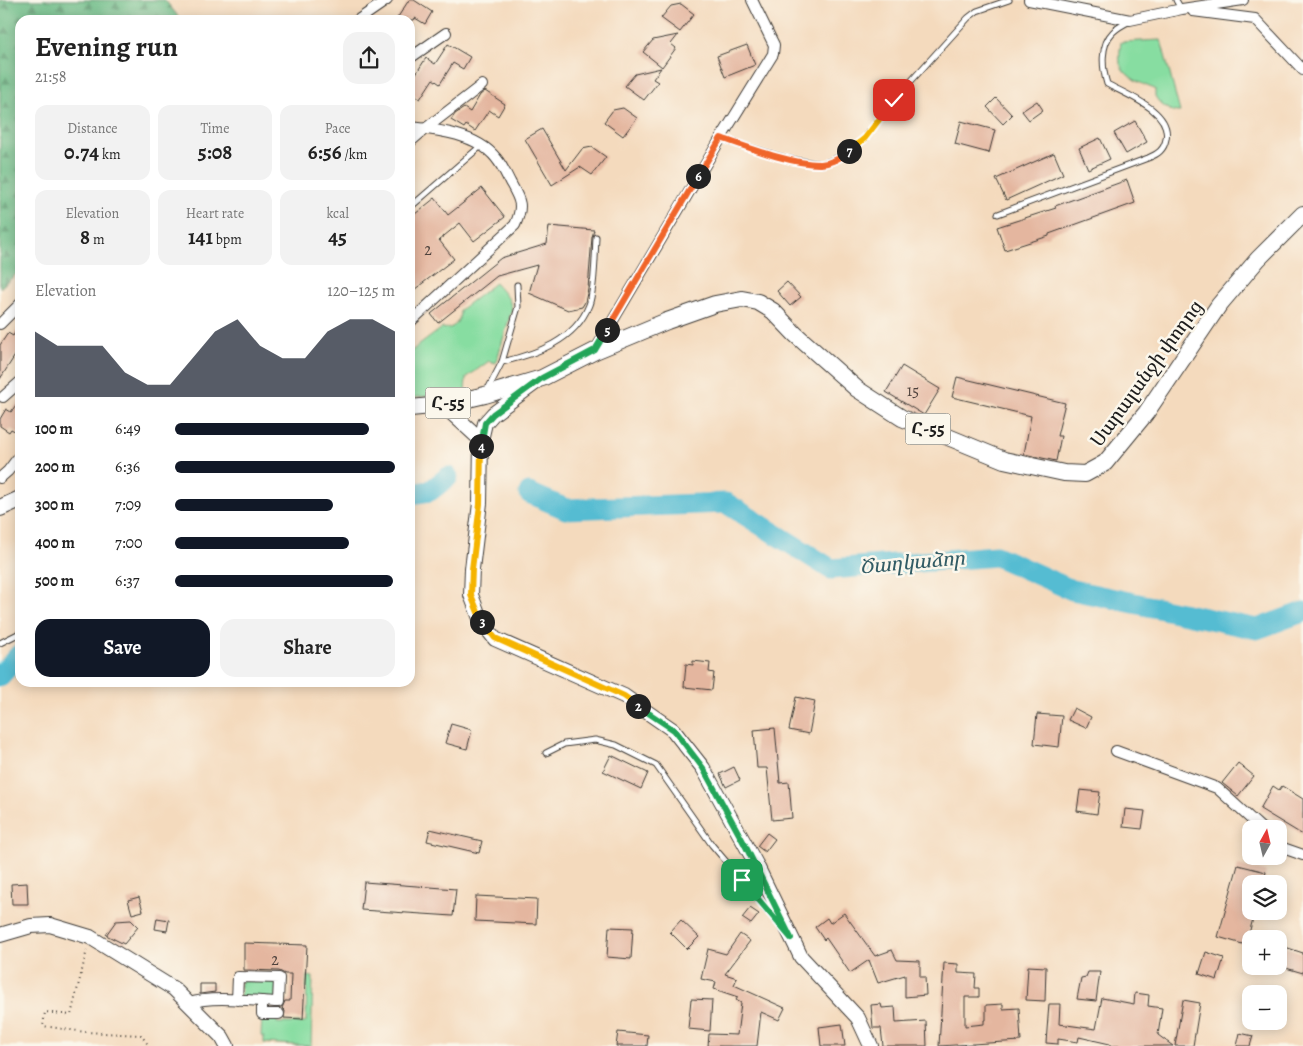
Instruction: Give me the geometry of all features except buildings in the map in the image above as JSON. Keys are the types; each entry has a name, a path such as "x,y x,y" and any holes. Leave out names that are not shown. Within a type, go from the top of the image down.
{"main road":[{"name":"Սարալանջի փողոց","path":"485,395 542,378 595,350 668,321 715,304 742,299 758,302 773,311 857,389 902,418 1004,460 1064,472 1085,474 1105,464 1146,413 1219,305 1258,259 1303,214"},
{"name":"Հ-55","path":"415,407 443,404 485,395"},
{"path":"0,508 15,501"}],"street":[{"path":"365,15 387,0"},
{"path":"595,350 773,54 774,45 752,0"},
{"path":"1029,0 1130,20 1182,9 1243,0"},
{"path":"1182,9 1255,19 1303,70"},
{"path":"415,55 446,33"},
{"path":"415,138 482,85"},
{"path":"415,127 461,136 482,145 496,158 520,200 521,212 515,225 415,317"},
{"path":"0,324 15,309"},
{"path":"542,378 493,414 485,423 481,440 480,504 472,569 471,595 481,621 495,638 624,696 674,730 703,768 756,864 801,957 858,1018 871,1046"},
{"path":"3,397 15,386"},
{"path":"443,404 481,440"},
{"path":"0,478 15,462"},
{"path":"1116,751 1217,788 1252,820"},
{"path":"1288,850 1303,855"},
{"path":"0,935 31,926 50,925 90,936 174,989 222,1037 226,1046"},
{"path":"189,1003 202,999 278,1002 279,978 238,977 237,1000"},
{"path":"262,1001 262,1014 280,1014"}],"lane":[{"path":"721,138 789,159 822,164 846,154 865,138 894,100 968,18 977,11 1009,0"},
{"path":"1176,0 1182,9"},
{"path":"998,214 1160,153 1164,146 1167,128 1163,120 1152,108 1107,84 1103,72 1103,55 1109,37 1114,31 1130,20"},
{"path":"415,203 482,145"},
{"path":"502,362 530,355 549,346 581,321 590,304 596,237"},
{"path":"485,395 502,362 518,307 517,284"},
{"path":"0,643 15,636"},
{"path":"546,753 564,744 595,740 616,745 656,765 712,845 791,938"}],"path":[{"path":"90,936 71,1015 44,1012 43,1026 85,1032 141,1035 150,1046"}],"green space":[{"path":"0,0 165,0 177,15 15,15 15,275 0,288"},
{"path":"1161,40 1180,112 1172,111 1162,105 1155,96 1155,89 1129,76 1120,63 1121,42"},
{"path":"495,283 509,299 512,309 496,363 489,361 466,378 465,392 415,397 415,348 442,328 450,328 456,324 460,310"},
{"path":"307,976 313,977 311,1046 264,1043 264,1037 261,1036 262,1016 277,1016 277,1023 306,1022"},
{"path":"241,980 277,981 276,999 240,998"}],"waterway":[{"name":"Ծաղկաձոր","path":"415,493 430,491 448,477"},
{"name":"Ծաղկաձոր","path":"529,493 566,509 726,503 831,569 996,556 1072,590 1257,629 1303,612"},
{"name":"Ծաղկաձոր","path":"0,676 15,660"}],"route":[{"path":"742,880 791,938 756,864 703,768 674,730 624,696 495,638 481,621 471,595 472,569 480,504 481,440 485,423 493,414 542,378 595,350 721,138 789,159 822,164 846,154 865,138 894,100"}]}
